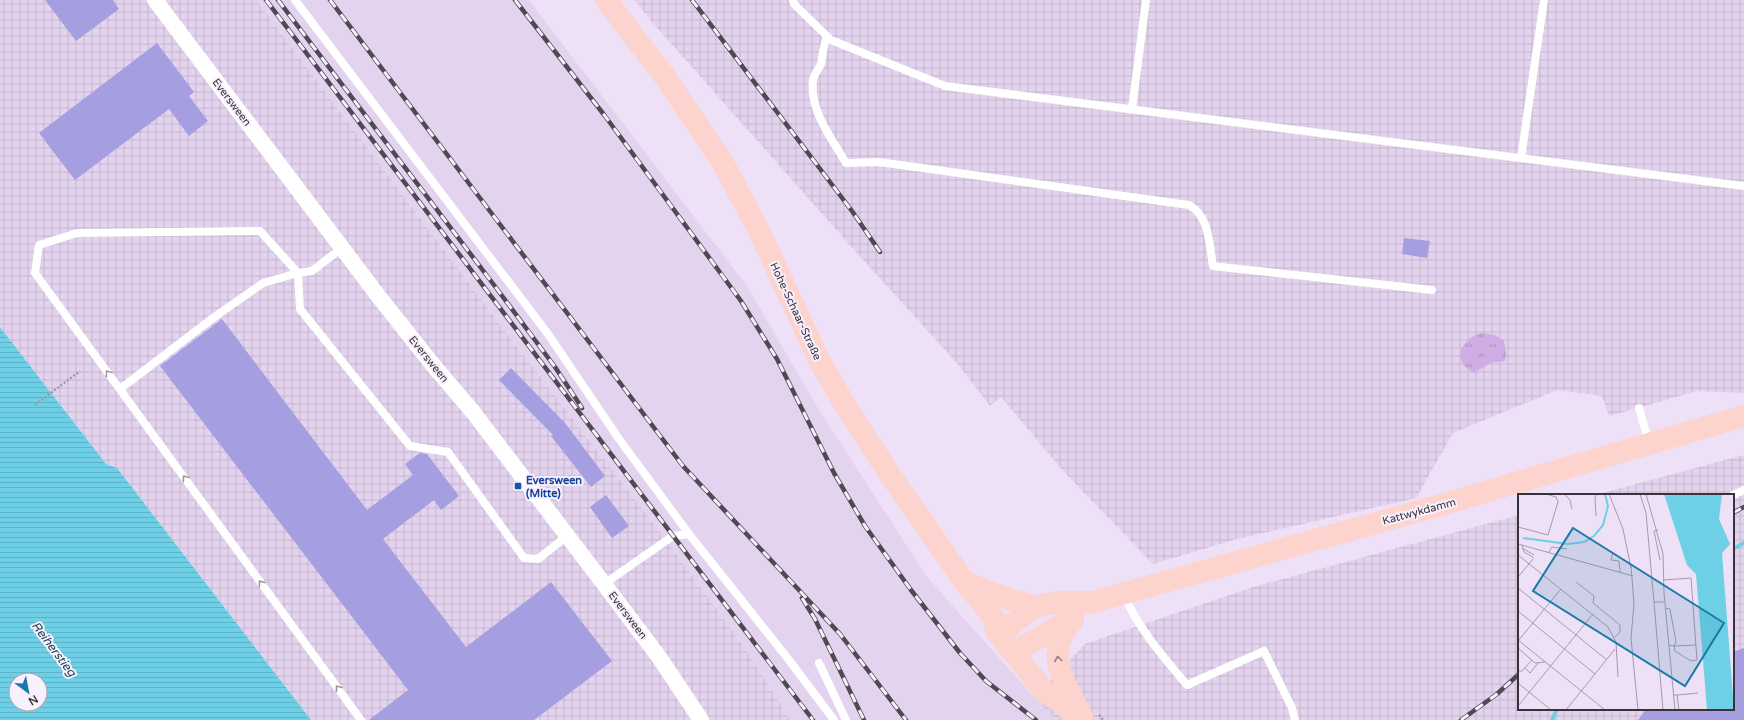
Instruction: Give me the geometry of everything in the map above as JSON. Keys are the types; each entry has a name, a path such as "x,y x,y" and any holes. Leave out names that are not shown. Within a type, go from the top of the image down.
{"main road":[{"name":"Hohe-Schaar-Straße","path":"606,0 665,77 723,163 760,233 813,348 848,410 890,475 964,581 1018,649 1045,692 1071,712"},
{"name":"Kattwykdamm","path":"1000,627 1036,607 1055,603 1093,602 1437,506 1744,416"},
{"path":"964,581 1000,596 1036,607"},
{"name":"Kattwykdamm","path":"1018,649 1073,619 1093,602"},
{"path":"1073,619 1060,639 1058,658 1062,674 1084,720"}],"street":[{"name":"Eversween","path":"155,0 428,359 473,412 604,584 659,657 701,720"}],"lane":[{"path":"295,0 548,334 619,439 690,534 834,720"},
{"path":"793,0 794,4 831,40 945,86 1744,186"},
{"path":"1132,109 1146,0"},
{"path":"1521,158 1544,0"},
{"path":"828,37 823,46 820,64 813,80 814,103 823,123 846,163 879,162 1189,205 1196,209 1203,217 1213,266 1432,290"},
{"path":"361,720 34,273 39,245 77,233 260,231 298,273 300,310 410,446 448,452 524,558 538,559 567,536"},
{"path":"120,389 213,318 263,283 298,273 312,271 343,247"},
{"path":"1639,408 1649,444"},
{"path":"1734,495 1744,490"},
{"path":"604,584 673,536 690,534"},
{"path":"1123,593 1128,606 1167,661 1187,685 1264,651 1292,708 1295,720"},
{"path":"819,663 846,720"}],"path":[{"path":"35,405 80,371"}],"shaded area":[{"path":"0,0 256,0 514,343 651,520 747,651 790,720 311,720 117,468 106,464 0,327"},
{"path":"256,0 529,0 747,286 816,405 927,577 1056,720 790,720 747,651 651,520 514,343"},
{"path":"635,0 1744,0 1744,393 1697,391 1609,416 1602,396 1557,390 1453,433 1416,498 1237,539 1153,564 1064,472 1001,397 990,406 956,362 856,252 651,21"},
{"path":"1744,455 1744,720 1056,720 1035,698 1085,644 1253,587 1518,515 1518,710 1734,710 1734,494 1599,494"}],"green space":[{"path":"1482,333 1495,335 1504,341 1506,353 1505,361 1490,363 1474,373 1462,363 1461,351 1468,340"}],"water":[{"name":"Reiherstieg","path":"0,327 106,464 117,468 311,720 0,720"}],"building":[{"path":"45,0 113,0 119,9 76,41"},
{"path":"157,43 194,92 189,96 208,121 189,136 169,109 75,180 39,133"},
{"path":"1404,238 1430,241 1427,258 1402,254"},
{"path":"222,319 367,510 413,475 405,464 420,453 427,454 459,496 441,510 434,500 383,539 466,647 551,582 612,661 534,720 369,720 408,690 160,366"},
{"path":"511,368 565,423 605,476 591,487 551,436 553,435 499,380"},
{"path":"606,495 629,526 612,538 590,507"},
{"path":"1744,648 1744,720 1638,720 1645,710 1734,710 1734,652"}],"waterway":[{"path":"1734,548 1744,543"},
{"path":"1552,720 1557,710"}],"railway":[{"path":"266,0 813,720"},
{"path":"278,0 494,285 555,367 582,408"},
{"path":"330,0 683,466 840,634 906,720"},
{"path":"515,0 605,116 741,301 777,359 834,473 865,526 911,590 960,653 986,681 1036,720"},
{"path":"692,0 852,211 880,252"},
{"path":"1734,512 1744,507"},
{"path":"802,598 815,619 864,720"},
{"path":"1461,720 1497,694 1518,675"}],"place":[{"name":"Eversween (Mitte)","path":"518,486"}]}
